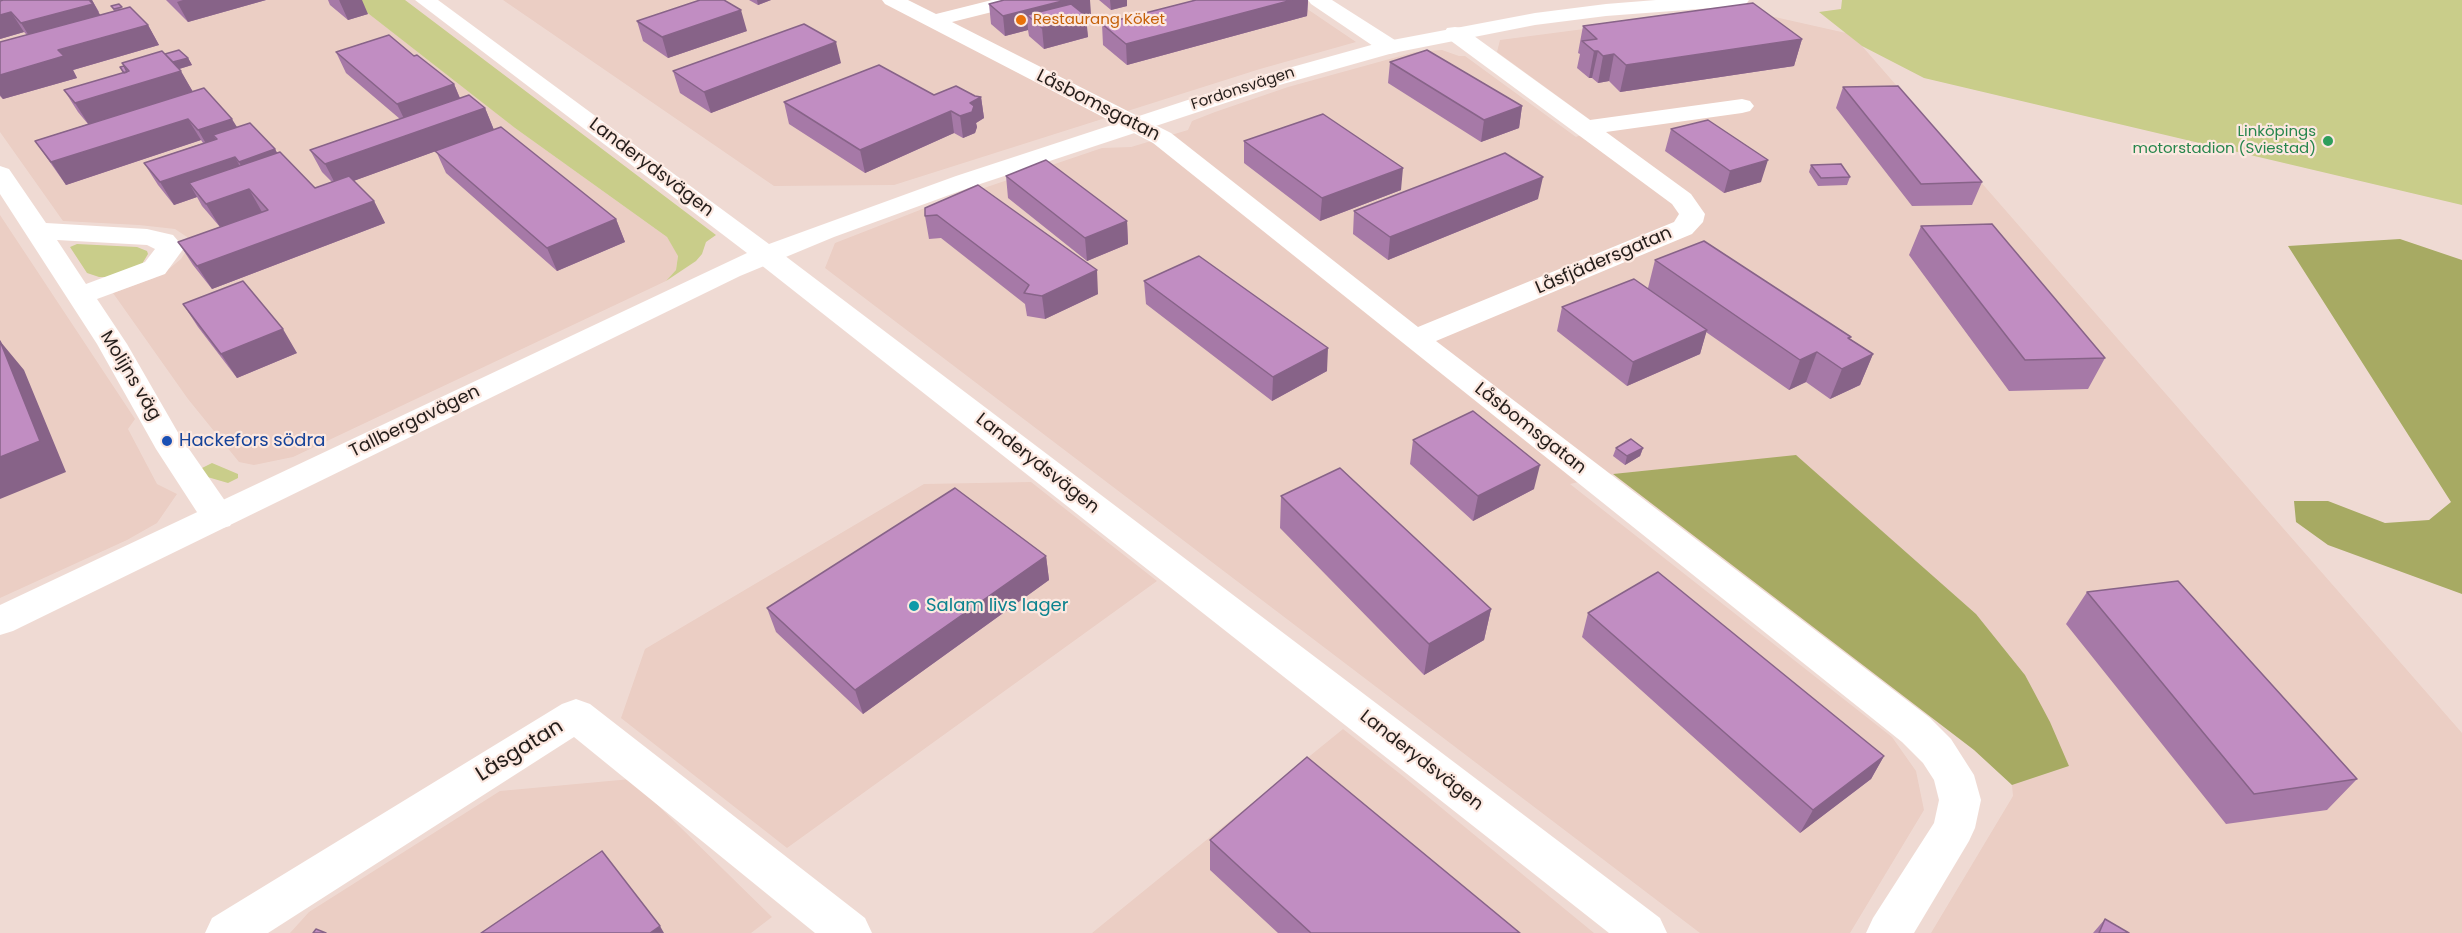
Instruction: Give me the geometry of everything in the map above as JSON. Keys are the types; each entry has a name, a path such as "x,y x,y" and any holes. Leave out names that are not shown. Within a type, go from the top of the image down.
{"street":[{"name":"Landerydsvägen","path":"425,0 766,255 1644,933"},
{"name":"Låsbomsgatan","path":"892,0 1162,138 1415,339 1916,730 1936,751 1953,775 1960,800 1954,828 1889,933"},
{"path":"933,21 1017,0"},
{"path":"1317,0 1390,47"},
{"name":"Fordonsvägen","path":"766,255 954,184 1321,65 1455,33 1606,10 1739,0"},
{"name":"Låsfjädersgatan","path":"1415,339 1683,228 1690,222 1692,214 1682,199 1455,33"},
{"path":"1585,128 1742,106"},
{"name":"Molijns väg","path":"0,174 40,231 142,395 167,441 218,518"},
{"path":"40,231 147,237 163,241 170,248 155,268 80,296"},
{"name":"Tallbergavägen","path":"0,621 218,518 651,307 766,255"},
{"name":"Låsgatan","path":"228,933 576,715 849,933"}],"shaded area":[{"path":"61,0 351,0 515,128 667,237 678,255 676,270 666,281 293,457 254,465 239,462 188,399 113,293 154,278 170,268 181,259 189,246 187,237 175,229 63,221 0,132 0,17"},
{"path":"503,0 1294,0 1356,42 1260,69 894,185 774,186"},
{"path":"1748,11 1846,33 1862,46 2462,733 2462,933 1931,933 2013,796 2012,785 2069,766 2025,675 1976,614 1796,456 1613,474 1570,484 1892,737 1916,771 1924,810 1850,933 1700,933 825,268 835,243 925,208 1102,148 1131,147 1188,130 1192,121 1215,112 1288,87 1415,52 1442,50 1465,56 1576,137 1600,127 1497,52 1500,40 1668,18"},
{"path":"0,215 135,419 128,429 157,484 177,494 157,523 127,540 0,598"},
{"path":"1031,482 1157,581 787,848 621,718 645,649 924,484"},
{"path":"1343,729 1594,933 1092,933"},
{"path":"631,779 772,917 751,933 290,933 309,912 500,791"}],"green space":[{"path":"351,0 405,0 716,235 706,242 702,254 696,261 666,281 676,270 678,256 667,237 515,128"},
{"name":"Linköpings motorstadion (Sviestad)","path":"1842,0 2462,0 2462,205 1924,78 1862,46 1819,12 1841,9"},
{"path":"2400,239 2462,260 2462,594 2328,545 2296,522 2294,501 2328,501 2385,523 2429,520 2451,502 2288,246"},
{"path":"77,244 137,247 147,251 148,254 142,264 108,277 99,277 87,273 70,247"},
{"path":"1796,455 1976,614 2025,675 2050,722 2069,766 2012,785 1974,750 1613,474"},
{"path":"212,463 238,474 238,478 228,483 204,476 200,469"}],"building":[{"path":"89,0 93,4 21,23 11,12 0,15 0,1"},
{"path":"700,0 724,0 741,10 662,37 637,21"},
{"path":"1004,0 1066,0 1003,16 989,4"},
{"path":"1196,0 1292,0 1126,44 1102,24"},
{"path":"1753,3 1802,39 1626,65 1614,54 1603,56 1582,41 1597,39 1583,26"},
{"path":"119,4 122,7 114,9 111,6"},
{"path":"1071,4 1086,16 1042,28 1027,15"},
{"path":"130,7 148,25 58,50 64,56 0,75 0,42"},
{"path":"804,24 836,42 704,92 673,71"},
{"path":"389,35 454,84 397,104 336,52"},
{"path":"179,50 188,58 173,62 165,54"},
{"path":"1427,50 1522,106 1484,120 1390,62"},
{"path":"162,51 181,71 75,103 64,90 129,71 122,63"},
{"path":"879,65 934,95 956,86 981,97 970,103 974,106 972,112 960,116 951,111 860,150 784,102"},
{"path":"124,66 127,72 124,73 120,67"},
{"path":"1898,86 1982,182 1921,184 1843,87"},
{"path":"204,88 232,119 198,130 188,119 51,162 35,141"},
{"path":"469,95 485,108 325,164 310,150"},
{"path":"1323,114 1403,168 1322,198 1244,141"},
{"path":"1708,120 1768,160 1730,171 1671,129"},
{"path":"250,123 275,149 239,162 235,157 160,182 144,163 217,139 213,135"},
{"path":"501,127 616,219 547,248 435,151"},
{"path":"280,152 315,188 349,176 374,201 197,266 178,242 268,210 249,189 206,204 189,183"},
{"path":"1505,153 1543,177 1390,237 1354,211"},
{"path":"1046,160 1127,221 1085,238 1006,176"},
{"path":"1841,164 1850,177 1821,178 1811,165"},
{"path":"978,185 1097,270 1042,296 1024,293 1029,285 937,215 925,216 925,208"},
{"path":"1992,224 2105,358 2025,360 1921,226"},
{"path":"1704,241 1851,337 1848,338 1873,354 1842,369 1817,352 1800,360 1655,260"},
{"path":"1199,256 1328,348 1273,377 1144,281"},
{"path":"1634,279 1707,330 1633,362 1562,307"},
{"path":"243,281 283,329 221,354 183,304"},
{"path":"0,341 40,441 0,457"},
{"path":"1473,411 1540,465 1478,496 1413,440"},
{"path":"1631,439 1643,448 1627,456 1616,448"},
{"path":"1340,468 1491,609 1429,644 1281,496"},
{"name":"Salam livs lager","path":"955,488 1046,556 855,690 767,608"},
{"path":"1658,572 1884,756 1813,810 1588,613"},
{"path":"2178,581 2357,779 2254,794 2087,592"},
{"path":"1307,757 1520,933 1311,933 1210,840"},
{"path":"602,851 660,926 650,933 481,933"},
{"path":"2105,919 2129,933 2099,933"},
{"path":"316,929 326,933 313,933"}],"place":[{"name":"Restaurang Köket","path":"1021,20"},
{"name":"Linköpings motorstadion (Sviestad)","path":"2328,141"},
{"name":"Hackefors södra","path":"167,441"},
{"name":"Salam livs lager","path":"914,606"}]}
